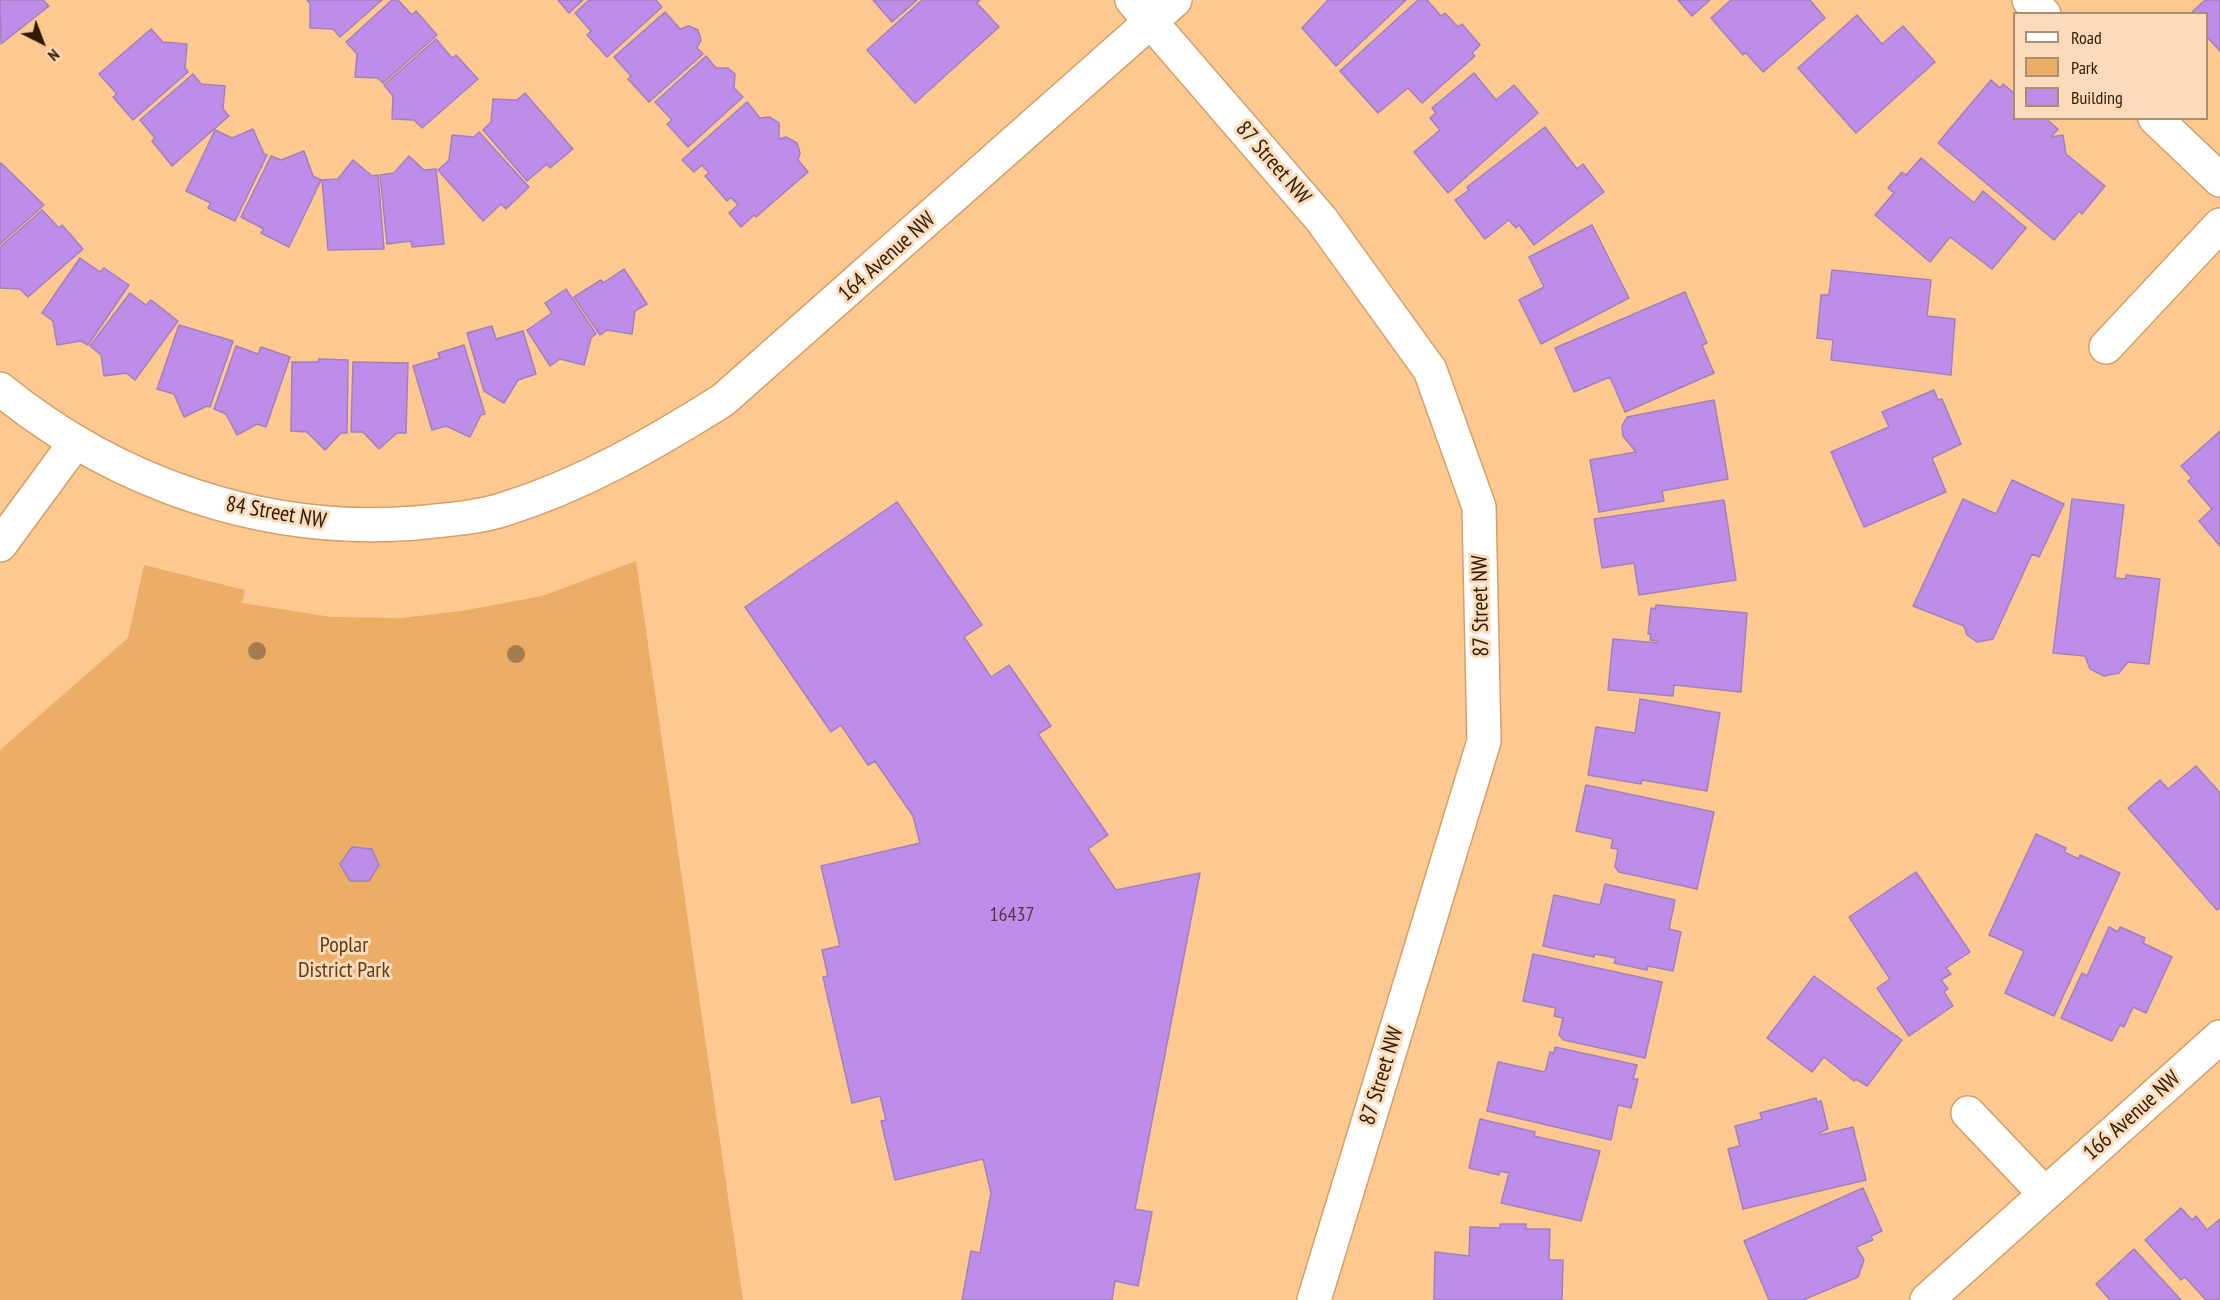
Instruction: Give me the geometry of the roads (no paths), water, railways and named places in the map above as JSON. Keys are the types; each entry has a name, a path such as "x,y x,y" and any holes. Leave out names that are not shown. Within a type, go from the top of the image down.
{"street":[{"name":"164 Avenue NW","path":"577,483 658,441 723,400 1141,11 1175,0"},
{"path":"2029,0 2042,12"},
{"name":"87 Street NW","path":"1141,11 1321,219 1430,370 1479,507 1484,741 1314,1300"},
{"path":"2157,120 2220,180"},
{"path":"2106,347 2220,225"},
{"name":"84 Street NW","path":"0,389 37,419 75,443 151,482 231,507 306,522 372,526 439,521 503,510 577,483"},
{"path":"0,545 75,443"},
{"name":"166 Avenue NW","path":"1927,1300 2220,1038"},
{"path":"1968,1113 2045,1194"}],"park label":[{"name":"Poplar District Park","path":"344,958"}]}
